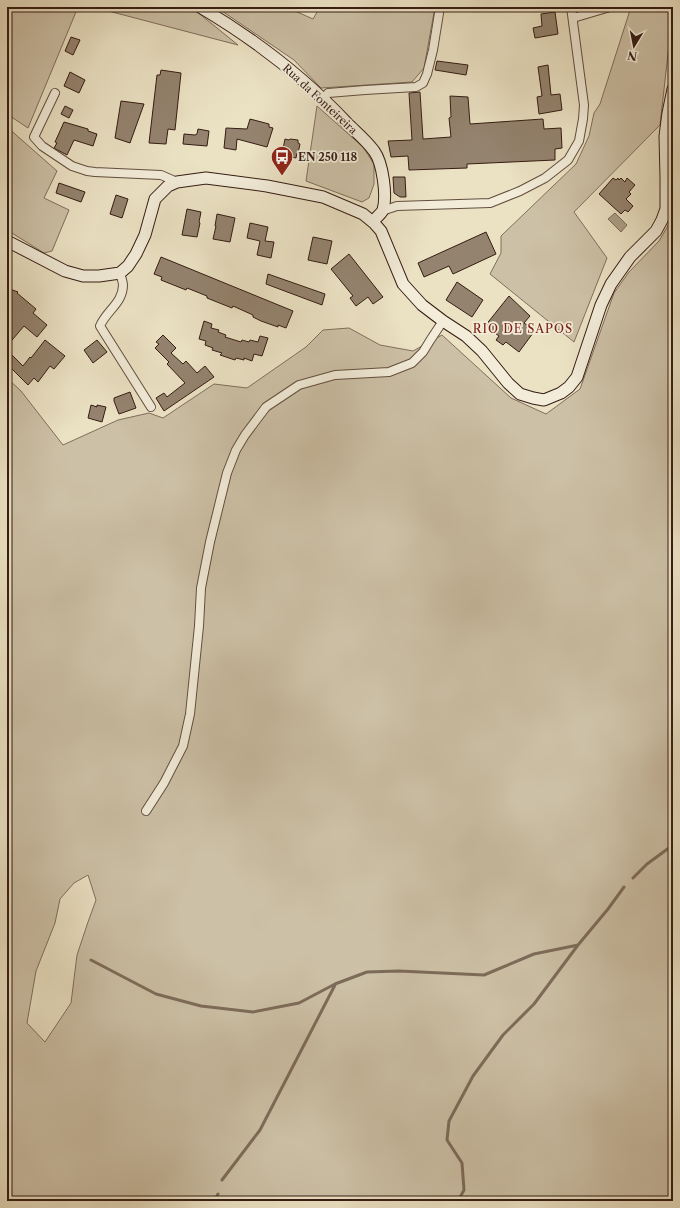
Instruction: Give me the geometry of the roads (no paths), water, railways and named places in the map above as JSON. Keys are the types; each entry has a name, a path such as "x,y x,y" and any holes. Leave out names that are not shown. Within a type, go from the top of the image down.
{"main road":[{"name":"Rua da Fonteireira","path":"200,7 252,40 279,61 324,99 375,152 383,174 384,194 382,211"},
{"path":"7,241 65,271 84,276 99,276 120,273 128,266 136,254 145,235 155,199 168,186 177,182 206,178 267,186 323,197 363,214 373,222 381,231 403,284 422,305 466,336 482,351 508,383 520,394 544,400 561,393 569,387 577,377 601,306 611,284 630,257 656,230 662,220 666,209 665,136 673,89"},
{"path":"373,222 382,211"}],"street":[{"path":"324,99 328,93 416,87 423,83 427,74 433,50 440,7"},
{"path":"382,211 397,206 490,203 520,191 545,178 568,160 579,141 584,105 571,7"},
{"path":"573,18 610,7"},
{"path":"55,93 34,137 42,146 72,166 87,171 160,175 177,182"},
{"path":"120,273 123,285 118,302 103,319 100,326 152,407"},
{"path":"146,811 164,783 183,746 190,714 199,626 201,588 208,550 227,473 236,450 242,440 266,407 299,385 335,375 389,372 412,363 423,352 443,321"}],"waterway":[{"path":"633,878 647,864 673,845"},
{"path":"91,960 156,994 201,1006 253,1012 299,1003 335,984 367,972 399,971 484,975 534,954 578,945 624,887"},
{"path":"458,1201 464,1190 462,1163 447,1140 449,1121 473,1076 503,1035 534,1004 578,945"},
{"path":"222,1180 260,1130 335,985"},
{"path":"214,1201 218,1194"}],"place":[{"name":"EN 250 118","path":"282,176"}],"district":[{"name":"RIO DE SAPOS","path":"523,328"}]}
